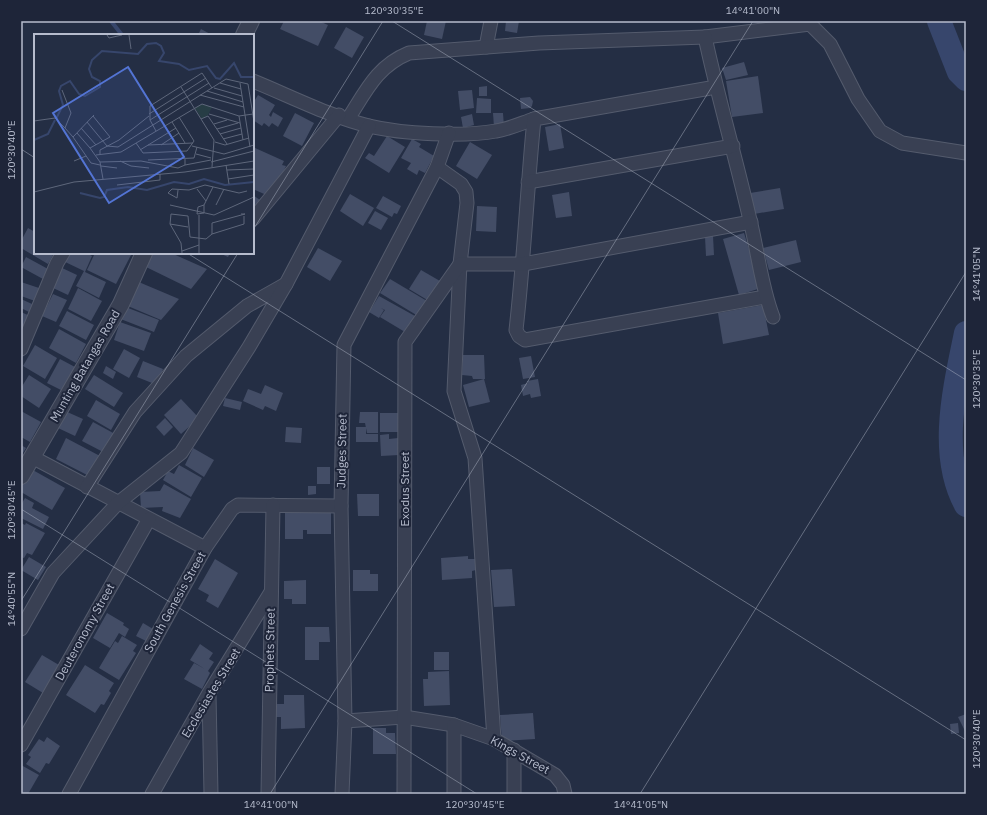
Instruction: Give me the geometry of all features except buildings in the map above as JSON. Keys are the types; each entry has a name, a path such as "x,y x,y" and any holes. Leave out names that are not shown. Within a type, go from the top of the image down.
{"street":[{"path":"244,34 251,21"},
{"path":"486,47 491,21"},
{"path":"254,218 343,117 375,76 400,57 409,53 539,43 705,36 810,24 824,21"},
{"path":"810,24 830,44 858,99 880,131 902,143 966,153"},
{"path":"705,36 716,87 733,146 751,222 765,297 773,317"},
{"path":"254,81 369,126 413,133 478,133 497,131 534,120 716,87"},
{"path":"534,120 528,182 523,264 516,330 519,336 525,340 765,297"},
{"path":"21,629 53,573 118,503 181,453 249,347 286,284 369,126"},
{"name":"Judges Street","path":"342,794 346,721 341,506 344,345 437,167 449,133"},
{"path":"528,182 733,146"},
{"path":"437,167 461,184 466,192 467,203 460,264 454,391 475,458 494,739"},
{"path":"460,264 523,264 751,222"},
{"path":"21,349 57,263 62,254"},
{"name":"Munting Batangas Road","path":"21,476 121,304 144,254"},
{"name":"Exodus Street","path":"404,794 405,342 460,264"},
{"path":"87,487 135,412 186,356 246,306 286,284"},
{"path":"32,457 205,548"},
{"name":"South Genesis Street","path":"69,794 205,548 232,510 238,505 341,506"},
{"name":"Prophets Street","path":"268,794 273,505"},
{"name":"Deuteronomy Street","path":"21,745 149,519"},
{"name":"Ecclesiastes Street","path":"152,794 209,693 271,592"},
{"path":"209,693 211,794"},
{"name":"Kings Street","path":"346,721 404,717 454,725 494,739 555,774 563,785 565,794"},
{"path":"454,725 454,794"},
{"path":"514,750 514,794"}],"waterway":[{"path":"111,21 121,34"},
{"path":"939,21 959,72 966,79"},
{"path":"966,333 957,375 951,420 953,464 958,485 966,505"}]}
